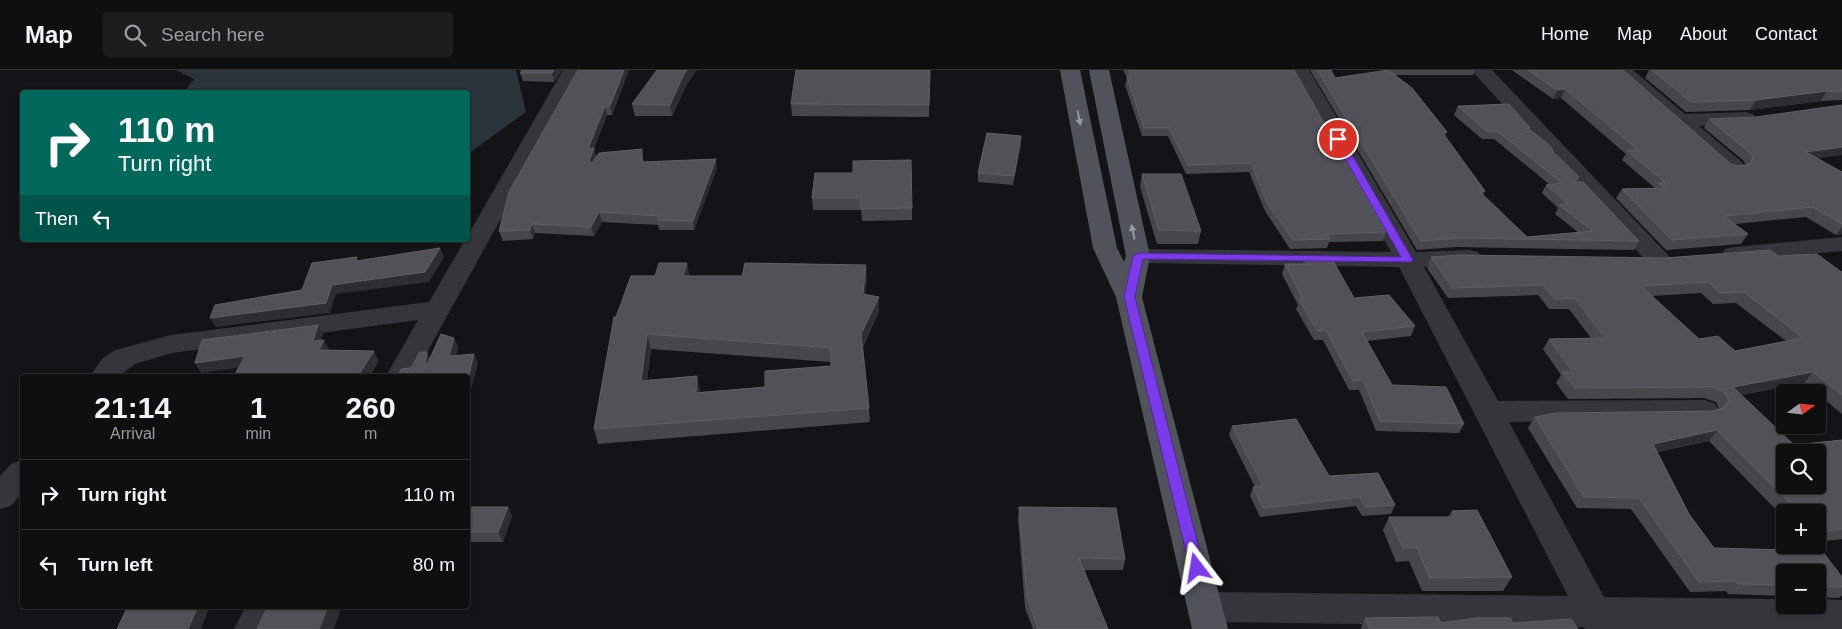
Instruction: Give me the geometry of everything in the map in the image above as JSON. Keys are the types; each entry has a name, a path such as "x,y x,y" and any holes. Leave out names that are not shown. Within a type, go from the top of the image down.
{"main road":[{"path":"1070,70 1105,248 1129,297 1209,618"},
{"path":"1099,70 1138,256 1129,297"}],"street":[{"path":"401,374 573,70"},
{"path":"1299,70 1408,260 1598,621"},
{"path":"1481,70 1669,259 1630,259"},
{"path":"1622,70 1734,166"},
{"path":"1680,120 1767,116"},
{"path":"1708,256 1842,244"},
{"path":"1808,248 1835,270"},
{"path":"1138,256 1408,260 1456,256 1494,257"},
{"path":"106,374 113,365 125,357 171,344 440,308"},
{"path":"1488,412 1704,410"},
{"path":"0,497 20,474"},
{"path":"252,629 263,609"},
{"path":"1209,618 1598,621 1842,615"}],"shaded area":[{"path":"176,70 516,70 526,112 470,153 470,90 186,90 194,79"}],"building":[{"path":"522,70 554,70 552,73 520,73"},
{"path":"578,70 624,70 610,106 605,106 588,149 594,148 589,161 592,163 599,153 642,149 642,162 716,159 693,221 657,220 659,216 599,212 591,227 532,224 530,230 499,231 509,192"},
{"path":"657,70 687,70 670,105 632,104"},
{"path":"796,70 930,70 929,105 791,104"},
{"path":"1128,70 1294,70 1386,232 1326,234 1330,239 1293,240 1267,203 1251,163 1188,165 1169,128 1144,128 1127,77 1131,76"},
{"path":"1317,70 1331,70 1335,78 1388,70 1412,88 1447,132 1442,132 1485,191 1479,191 1527,237 1593,231 1559,205 1568,204 1546,185 1562,183 1497,131 1486,131 1458,106 1509,104 1530,128 1527,128 1547,143 1553,150 1551,150 1579,177 1574,182 1583,182 1639,241 1460,238 1421,241"},
{"path":"1528,70 1623,70 1731,164 1739,166 1750,164 1753,157 1709,119 1756,117 1842,105 1842,147 1806,152 1842,172 1842,224 1813,207 1724,216 1748,234 1672,240 1622,189 1665,188 1658,183 1665,182 1627,151 1638,150 1565,89 1557,90"},
{"path":"1652,70 1842,70 1842,91 1827,91 1756,100 1691,102"},
{"path":"987,133 1021,136 1014,176 978,173"},
{"path":"911,160 912,208 861,209 861,198 812,198 815,173 853,173 853,161"},
{"path":"1142,174 1181,174 1201,231 1159,230"},
{"path":"440,248 425,272 332,285 326,303 210,318 215,305 302,290 312,263 357,257 356,261"},
{"path":"1770,250 1778,256 1817,254 1842,272 1842,395 1813,372 1733,387 1776,428 1776,434 1782,434 1793,444 1776,444 1776,489 1717,430 1653,444 1689,514 1714,548 1776,550 1776,554 1824,554 1842,577 1842,587 1826,586 1826,564 1776,564 1776,585 1738,584 1736,581 1699,582 1639,498 1584,497 1535,417 1556,413 1712,411 1723,408 1729,400 1723,391 1712,387 1575,388 1562,372 1573,372 1549,339 1605,338 1575,298 1555,299 1543,285 1453,288 1431,257 1461,255 1665,258","holes":["1708,282 1720,293 1744,292 1803,338 1735,351 1718,336 1699,339 1641,286"]},
{"path":"1305,258 1332,259 1354,298 1389,295 1415,326 1362,332 1392,385 1446,387 1464,424 1380,421 1363,380 1353,381 1326,330 1317,331 1299,299 1303,299 1285,264 1309,264"},
{"path":"659,263 687,263 683,276 742,276 745,263 866,265 863,294 879,297 861,334 869,408 594,429 614,317 616,317 631,276 655,276","holes":["647,334 831,348 831,366 765,371 765,387 696,393 697,376 641,381"]},
{"path":"318,325 313,341 324,340 319,350 374,351 359,374 235,374 245,356 195,363 202,340"},
{"path":"441,334 454,338 449,356 474,354 469,374 399,374 401,369 411,368 420,352 427,352 425,369"},
{"path":"1296,419 1329,476 1378,473 1395,505 1366,507 1360,497 1263,508 1253,487 1263,486 1232,426"},
{"path":"1842,440 1842,529 1826,531 1826,504 1791,504 1781,494 1826,494 1826,444 1804,444"},
{"path":"470,507 508,507 498,532 470,532"},
{"path":"1019,507 1116,508 1125,559 1079,558 1108,629 1038,629 1027,596"},
{"path":"1477,510 1512,577 1430,578 1417,548 1403,548 1389,517 1455,517 1452,511"},
{"path":"127,609 197,609 188,629 117,629"},
{"path":"267,609 327,609 319,629 257,629"},
{"path":"1438,617 1441,623 1476,618 1510,618 1513,623 1571,619 1578,629 1370,629 1365,618"}],"route":[{"path":"1197,568 1129,297 1138,256 1408,260 1338,139"}]}
